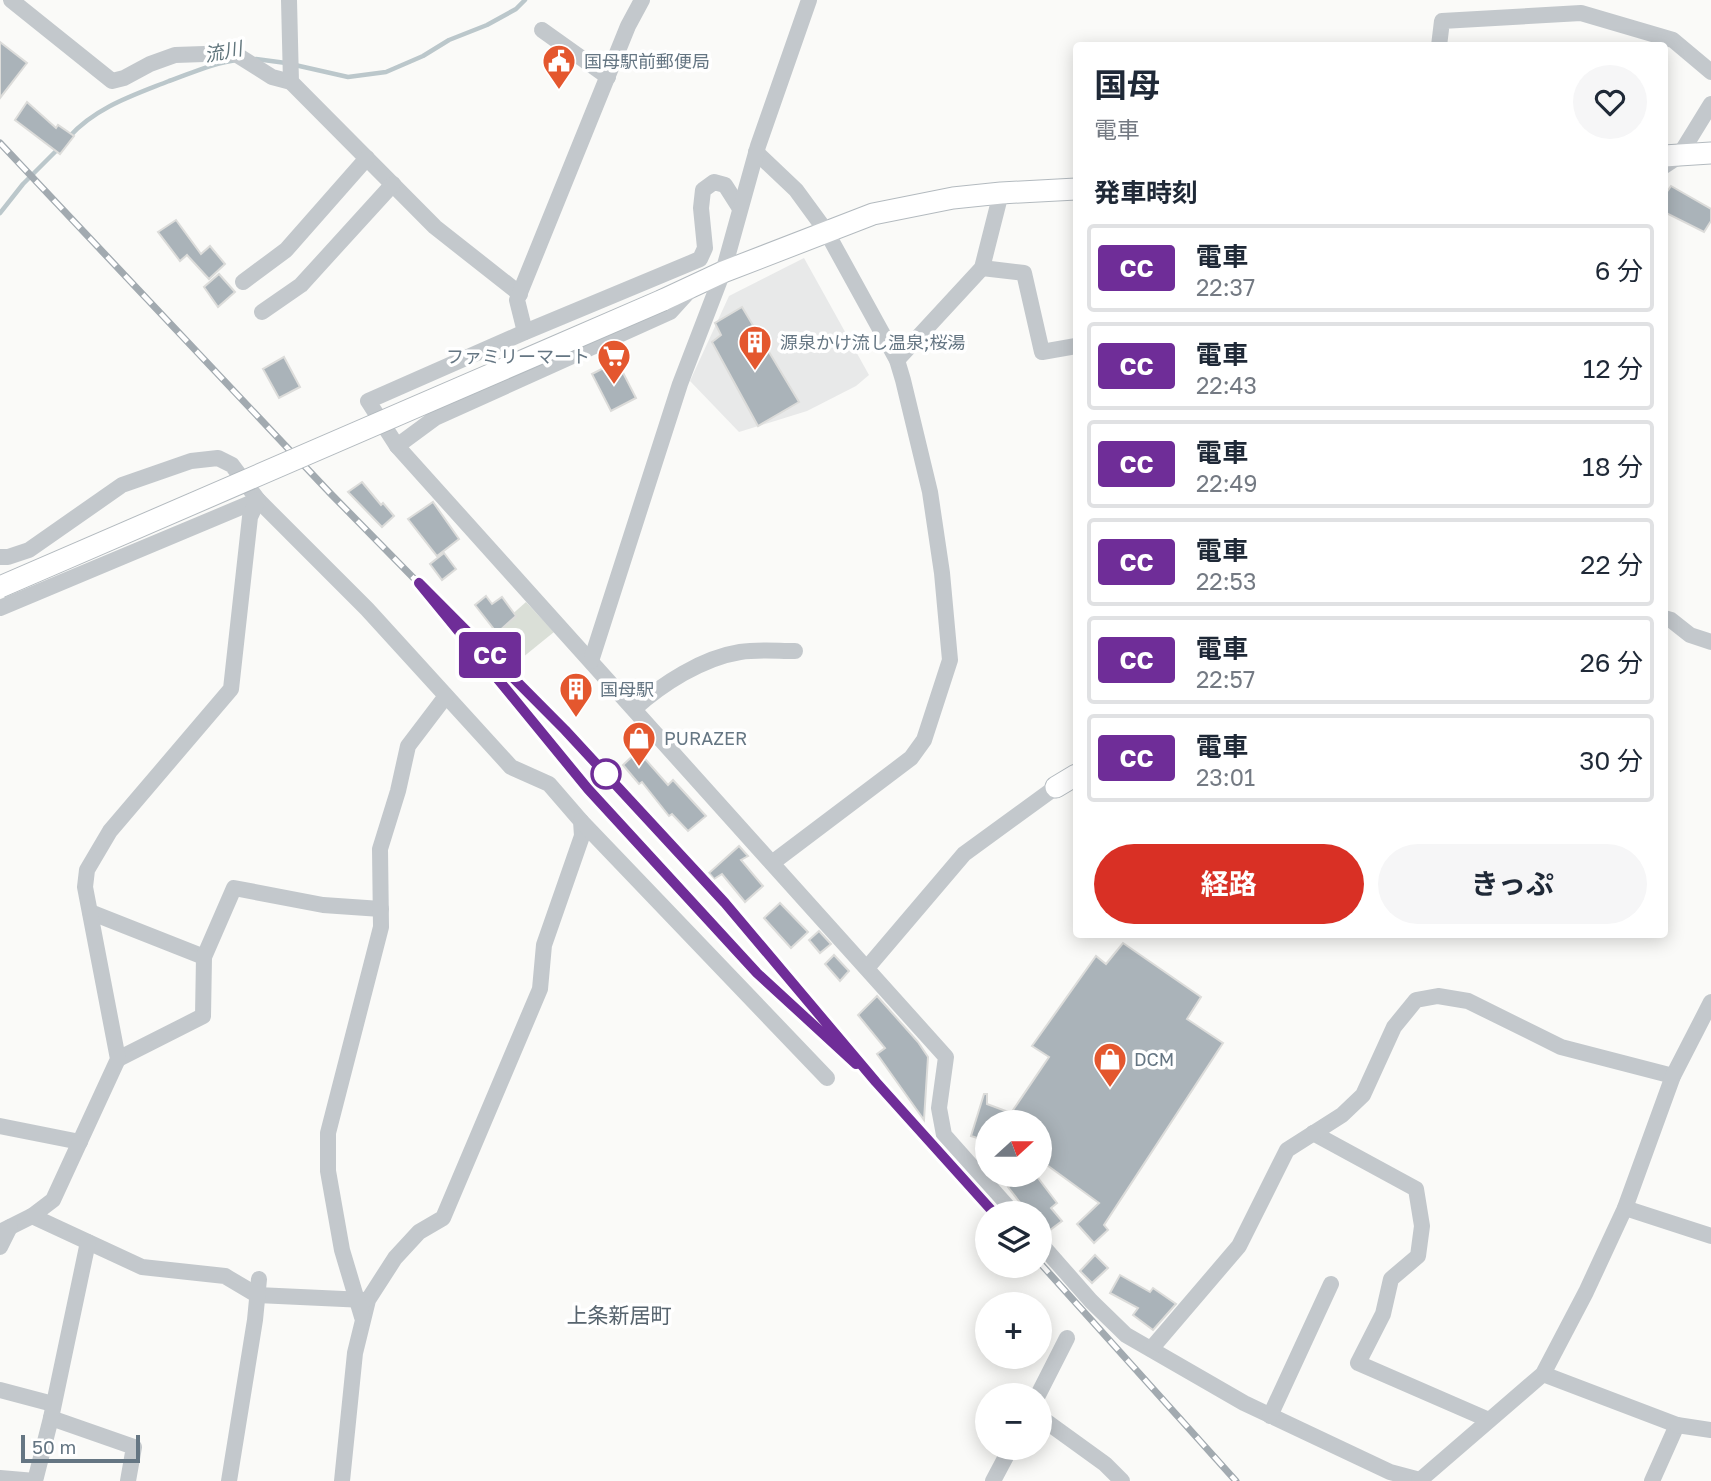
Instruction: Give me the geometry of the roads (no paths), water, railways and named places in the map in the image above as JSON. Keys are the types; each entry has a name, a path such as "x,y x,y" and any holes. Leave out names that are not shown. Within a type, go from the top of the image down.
{"street":[{"path":"11,0 112,81 124,79 150,64 174,55 234,53 272,77 291,82 435,227 520,294"},
{"path":"289,0 291,82"},
{"path":"525,332 517,300 628,26 642,0"},
{"path":"591,661 680,384 723,272 756,152 809,0"},
{"path":"1439,42 1442,21 1581,13 1673,40 1711,72"},
{"path":"542,30 608,77"},
{"path":"1669,159 1711,104"},
{"path":"756,152 796,190 826,231 897,360 930,492 942,573 950,660 924,740 911,758 772,863"},
{"path":"1669,159 1711,153"},
{"path":"243,282 286,250 367,158"},
{"path":"739,207 725,186 714,182 703,190 701,208 705,248 699,259 368,401 397,446 946,1057 939,1108 944,1135 1002,1201"},
{"path":"262,312 301,285 393,184"},
{"path":"0,587 723,272 826,231 873,214 953,198 1073,189"},
{"path":"897,360 982,268 1001,193"},
{"path":"982,268 1024,272 1042,352 1073,347"},
{"path":"397,446 435,418 670,312 697,284"},
{"path":"0,557 29,550 122,485 191,461 218,458 232,465 258,500 367,609 511,767 549,784 580,821 827,1078"},
{"path":"0,608 258,500"},
{"path":"0,1247 5,1229 32,1216 53,1200 118,1059 85,887 87,870 110,831 231,690 250,517 258,500"},
{"path":"1668,619 1690,635 1711,642"},
{"path":"634,709 648,696 715,658 741,652 795,652"},
{"path":"342,1481 355,1353 363,1320 362,1299 342,1250 328,1171 328,1133 381,927 380,849 398,791 408,746 446,696"},
{"path":"867,968 964,854 1066,784"},
{"path":"362,1299 419,1233 443,1218 540,989 544,945 582,836 580,821"},
{"path":"118,1059 203,1016 204,957 234,888 323,905 381,909"},
{"path":"90,912 204,957"},
{"path":"1151,1349 1239,1246 1287,1150 1342,1115 1363,1094 1394,1027 1416,1000 1438,996 1468,1000 1561,1046 1673,1076"},
{"path":"1052,1257 1091,1301 1126,1335 1270,1416 1390,1472 1419,1481 1543,1374 1586,1292 1625,1208 1673,1076 1710,1007"},
{"path":"0,1126 80,1142"},
{"path":"1313,1133 1416,1189 1422,1226 1418,1256 1391,1279 1383,1314 1358,1363 1489,1420"},
{"path":"1625,1208 1711,1236"},
{"path":"32,1216 142,1266 225,1276 258,1287 362,1299"},
{"path":"0,1478 35,1481 88,1242"},
{"path":"1270,1416 1331,1284"},
{"path":"229,1481 258,1287"},
{"path":"1044,1383 1067,1338"},
{"path":"1543,1374 1677,1425 1711,1430"},
{"path":"0,1390 134,1447 128,1481"},
{"path":"1652,1481 1677,1425"},
{"path":"1052,1426 1105,1464 1122,1481"},
{"path":"993,1481 1004,1460"}],"waterway":[{"name":"流川","path":"295,65 348,77 386,72 423,56 449,40 487,25 516,9 525,0"},
{"name":"流川","path":"256,59 286,63"},
{"name":"流川","path":"69,137 91,118 129,97 219,63 237,60"},
{"name":"流川","path":"0,213 23,184 59,148"}],"railway":[{"path":"0,143 330,493 605,773 725,903 876,1082 983,1201"},
{"path":"478,655 588,789 757,973 837,1047"},
{"path":"1052,1276 1236,1481"}],"train":[{"name":"CC","path":"856,1064 757,973 588,789 419,583 565,730 725,903 876,1082 983,1201"}],"place":[{"name":"国母駅前郵便局","path":"559,91"},
{"name":"源泉かけ流し温泉;桜湯","path":"755,372"},
{"name":"ファミリーマート","path":"614,386"},
{"name":"国母駅","path":"576,719"},
{"name":"PURAZER","path":"639,768"},
{"name":"DCM","path":"1110,1089"}],"district":[{"name":"上条新居町","path":"619,1315"}]}
